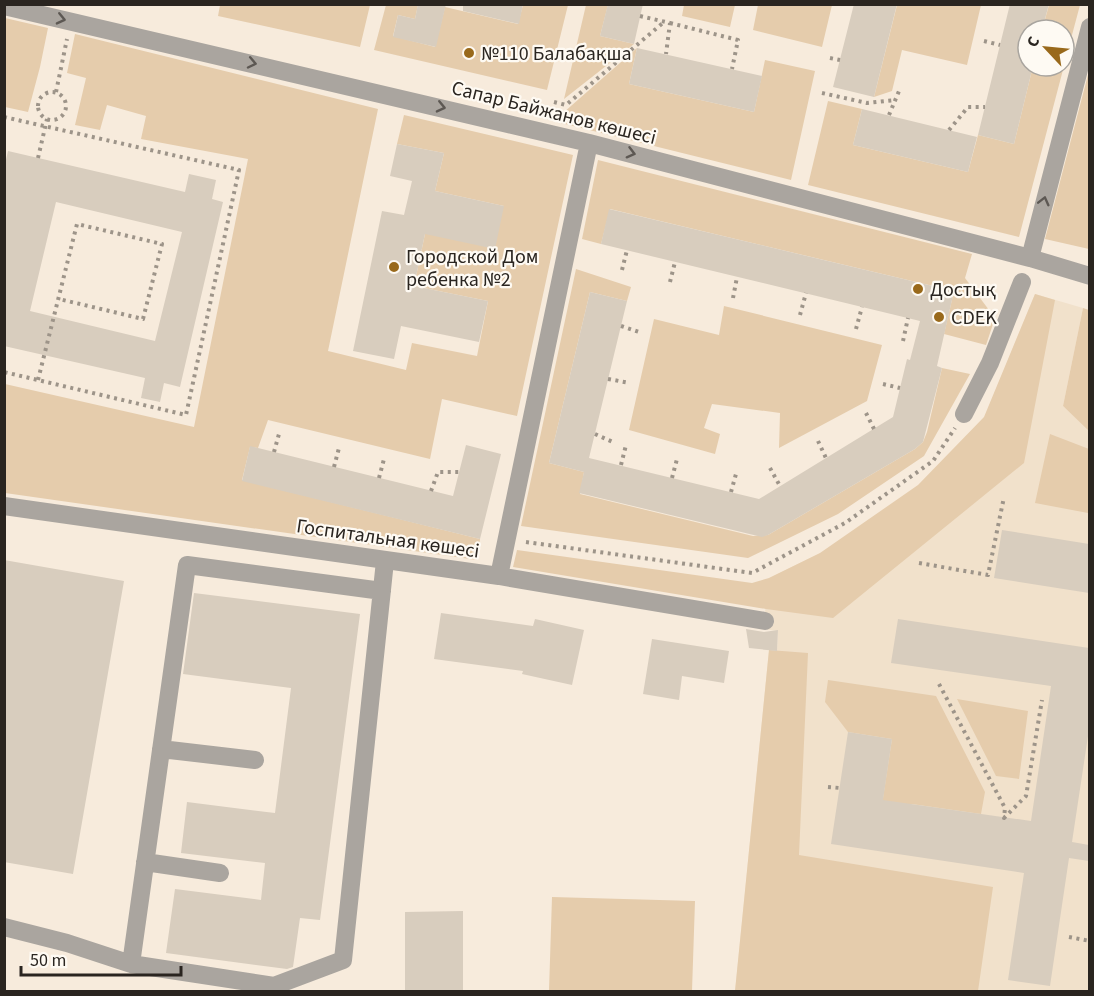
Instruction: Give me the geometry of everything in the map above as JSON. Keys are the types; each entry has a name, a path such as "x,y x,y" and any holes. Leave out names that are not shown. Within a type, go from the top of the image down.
{"street":[{"name":"Сапар Байжанов көшесі","path":"4,6 589,142 1030,258 1089,276"},
{"path":"1030,258 1089,27"},
{"path":"499,576 589,142"},
{"path":"964,414 990,363 1022,282"},
{"name":"Госпитальная көшесі","path":"4,506 499,576 765,621"},
{"path":"4,927 67,943 131,964 274,986 343,960 385,561"},
{"path":"131,964 187,565 382,591"},
{"path":"161,749 255,760"},
{"path":"145,862 220,873"}],"path":[{"path":"640,16 738,40 732,69"},
{"path":"56,92 71,21"},
{"path":"554,102 566,105 664,22"},
{"path":"666,54 670,23"},
{"path":"984,41 1000,45"},
{"path":"830,58 840,60"},
{"path":"889,115 899,91"},
{"path":"56,92 63,96 66,110 55,120 47,119 41,115 38,101 42,95 56,92"},
{"path":"822,93 867,103 895,100"},
{"path":"949,130 968,107 985,107"},
{"path":"4,117 239,170 186,416 4,372"},
{"path":"38,158 47,119"},
{"path":"38,380 76,224 162,244 143,319 59,299"},
{"path":"622,270 627,250"},
{"path":"670,282 675,262"},
{"path":"733,298 737,277"},
{"path":"800,315 806,293"},
{"path":"856,329 862,307"},
{"path":"903,341 908,318"},
{"path":"621,326 642,333"},
{"path":"608,379 630,383"},
{"path":"883,384 900,388"},
{"path":"867,413 874,429"},
{"path":"507,540 752,573 845,523 933,461 964,414"},
{"path":"274,452 279,434"},
{"path":"595,434 615,442"},
{"path":"818,441 826,458"},
{"path":"621,465 626,445"},
{"path":"334,467 339,448"},
{"path":"379,478 384,459"},
{"path":"672,478 677,459"},
{"path":"770,468 780,486"},
{"path":"431,491 438,472 459,472"},
{"path":"731,492 736,474"},
{"path":"919,563 988,575 1004,497"},
{"path":"939,684 1005,808 1004,818 1026,796 1042,700"},
{"path":"828,787 840,788"},
{"path":"1069,937 1089,941"}],"shaded area":[{"path":"220,4 370,5 360,47 218,16"},
{"path":"386,5 418,5 415,19 398,15 393,36 435,47 445,7 518,24 523,5 568,5 547,90 374,50"},
{"path":"586,5 608,5 600,36 634,44 564,99"},
{"path":"684,5 735,5 730,27 682,16"},
{"path":"758,5 832,5 822,47 753,30"},
{"path":"897,5 981,5 967,65 902,50 892,91 874,97"},
{"path":"1049,5 1080,5 1076,20 1076,18 1045,18"},
{"path":"5,18 48,28 28,112 5,107"},
{"path":"75,34 378,109 328,351 406,370 412,343 477,356 488,301 414,286 425,234 504,206 435,191 444,153 397,144 404,115 573,155 517,416 442,399 430,459 268,420 258,448 250,447 242,480 480,539 477,560 5,493 5,384 194,427 248,159 141,139 146,116 107,105 100,130 75,125 86,78 67,73"},
{"path":"637,48 629,84 754,112 765,60 815,71 791,180 561,123 563,113"},
{"path":"1089,71 1090,249 1045,239"},
{"path":"1030,78 1061,78 1019,237 808,185 828,101 862,109 853,145 968,172 978,135 1014,144"},
{"path":"598,160 972,254 965,278 995,318 986,345 944,334 954,291 610,209 601,244 582,239"},
{"path":"576,269 631,287 627,301 590,292 549,463 584,472 580,494 753,536 768,535 915,449 923,442 927,432 942,368 970,374 924,456 838,514 748,558 521,526"},
{"path":"1035,294 1083,308 1063,406 1090,431 1089,991 735,992 769,650 777,651 778,631 763,629 769,578 901,514 967,460"},
{"path":"1035,294 1055,300 1024,463 833,618 513,567 517,550 752,583 769,578 820,553 918,485 984,417"},
{"path":"724,306 882,345 867,401 779,448 780,413 712,404 704,428 720,434 715,454 629,430 654,319 719,335"},
{"path":"1083,308 1089,310 1089,431 1063,406"},
{"path":"1050,434 1089,449 1088,513 1035,503"},
{"path":"769,650 808,653 799,855 993,887 978,991 735,991"},
{"path":"828,680 936,696 985,792 981,814 912,804 880,818 892,739 848,732 825,702"},
{"path":"957,699 1028,711 1019,779 996,776"},
{"path":"552,897 695,901 692,991 549,991"}],"building":[{"path":"418,4 446,4 436,47 393,37 398,15 415,19"},
{"path":"463,4 523,4 519,24 463,11"},
{"path":"608,4 643,4 634,44 600,36"},
{"path":"854,4 897,4 874,97 833,87"},
{"path":"1010,4 1049,4 1045,18 1016,18 1016,78 1030,78 1014,144 978,135"},
{"path":"637,48 762,76 754,112 629,84"},
{"path":"862,109 977,137 968,172 853,145"},
{"name":"Городской Дом ребенка №2","path":"397,144 444,153 435,191 504,206 495,249 425,234 414,286 488,301 479,342 401,326 394,359 353,351 382,211 404,215 412,181 390,176"},
{"path":"8,151 185,192 189,174 216,180 212,199 223,202 180,387 164,383 160,402 141,398 145,378 4,346 4,168","holes":["56,202 182,232 155,341 30,311"]},
{"path":"609,209 954,291 937,366 942,368 923,442 915,449 762,537 579,493 584,472 549,463 590,292 627,301 589,458 759,499 893,417 907,359 910,360 920,321 601,244"},
{"path":"466,445 501,454 480,539 242,481 250,446 453,496"},
{"path":"1002,530 1089,544 1089,593 994,578"},
{"path":"4,560 124,581 73,874 4,862"},
{"path":"194,593 360,614 320,920 300,918 293,967 287,969 166,953 175,889 261,900 265,863 181,853 187,802 275,813 291,688 183,674"},
{"path":"441,613 533,626 535,619 584,630 572,685 522,674 523,671 434,659"},
{"path":"898,619 1089,648 1089,736 1072,842 1089,845 1089,861 1069,858 1050,986 1008,980 1024,873 831,844 848,732 892,739 883,800 1031,821 1051,686 891,663"},
{"path":"746,629 764,632 778,630 777,651 749,648"},
{"path":"652,639 729,651 724,683 682,676 679,700 643,694"},
{"path":"463,911 463,992 405,992 405,912"}],"place":[{"name":"№110 Балабақша","path":"469,53"},
{"name":"Городской Дом ребенка №2","path":"394,267"},
{"name":"Достық","path":"918,289"},
{"name":"CDEK","path":"939,317"}]}
